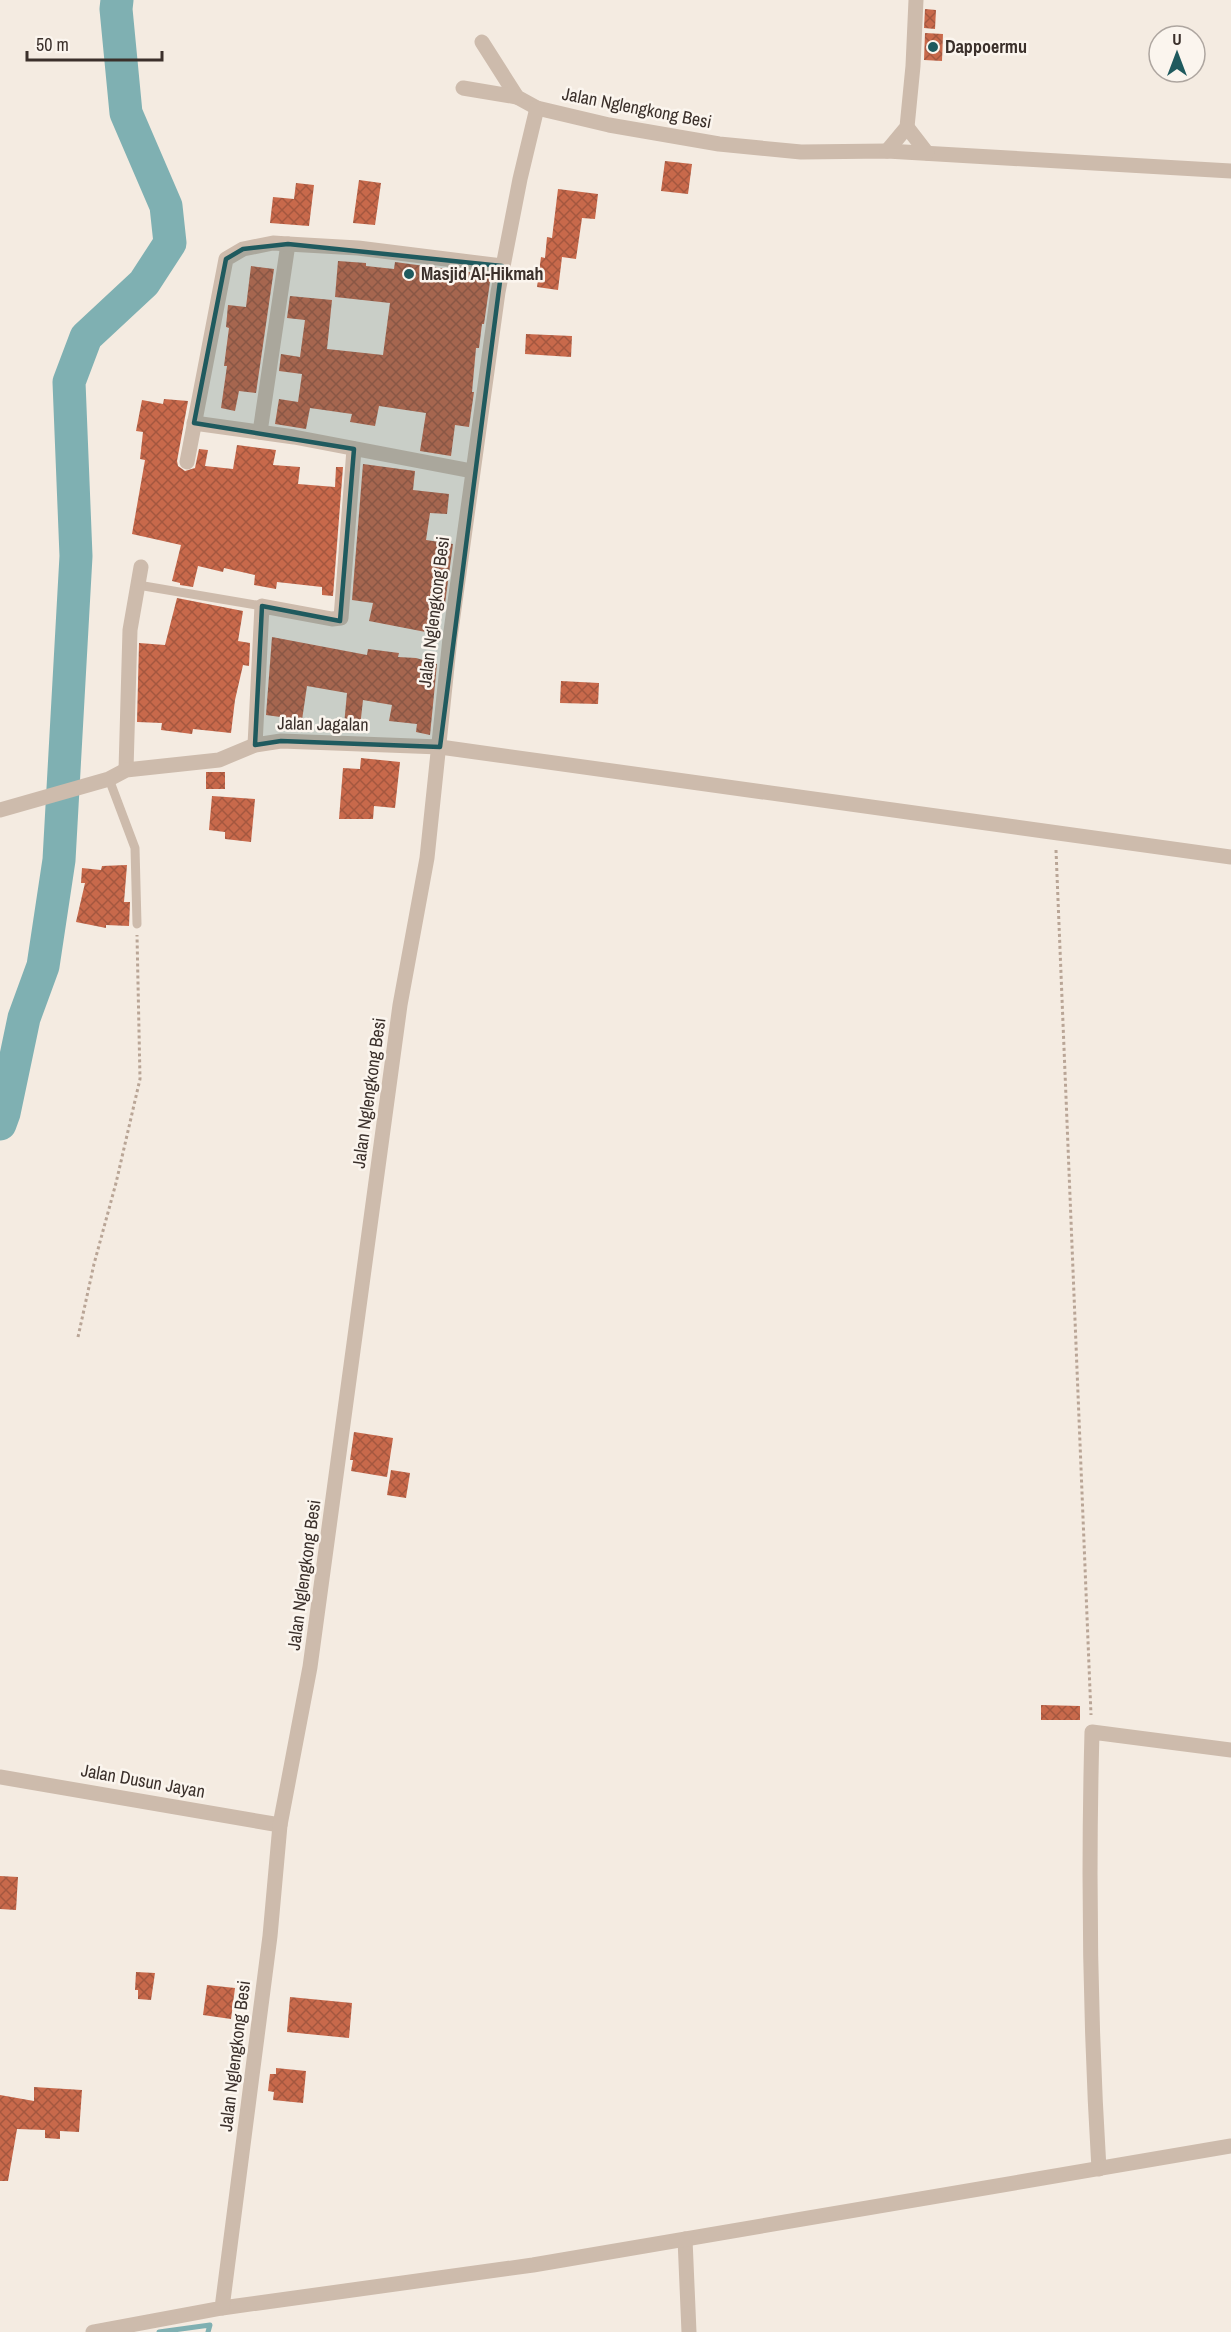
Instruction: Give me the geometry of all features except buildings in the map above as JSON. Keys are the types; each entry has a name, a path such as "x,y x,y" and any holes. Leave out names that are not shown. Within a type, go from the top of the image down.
{"street":[{"path":"887,150 907,127 916,0"},
{"path":"482,42 517,97"},
{"path":"463,88 517,97 537,108"},
{"name":"Jalan Nglengkong Besi","path":"222,2308 270,1936 280,1825 310,1667 400,1005 427,858 440,747 442,701 472,471 502,266 537,108 609,125 719,144 801,152 887,150 1231,171"},
{"path":"907,127 927,153"},
{"path":"187,462 226,259 243,249 273,243 358,248 502,266"},
{"path":"260,432 288,244"},
{"path":"194,423 260,432 472,471"},
{"path":"255,745 262,606 332,619 340,618 354,449"},
{"path":"126,770 130,630 141,567"},
{"name":"Jalan Jagalan","path":"0,810 109,779 126,770 219,760 255,745 281,741 440,747 1231,857"},
{"path":"1099,2169 1090,1932 1092,1732 1231,1750"},
{"name":"Jalan Dusun Jayan","path":"0,1777 280,1825"},
{"path":"93,2332 222,2308 533,2265 1231,2146"},
{"path":"685,2239 689,2332"}],"lane":[{"path":"138,585 262,606"},
{"path":"109,779 135,848 137,924"}],"path":[{"path":"1055,833 1092,1732"},
{"path":"78,1337 140,1079 137,924"}],"highlighted area":[{"path":"288,244 502,266 440,747 281,741 255,745 262,606 340,621 354,449 194,423 226,259 243,249"}],"waterway":[{"path":"0,1124 24,1018 43,966 59,860 76,556 69,382 86,337 144,283 170,243 166,206 126,113 117,0"},
{"path":"159,2332 210,2325 208,2332"}],"place":[{"name":"Dappoermu","path":"933,47"},
{"name":"Masjid Al-Hikmah","path":"409,274"}]}
